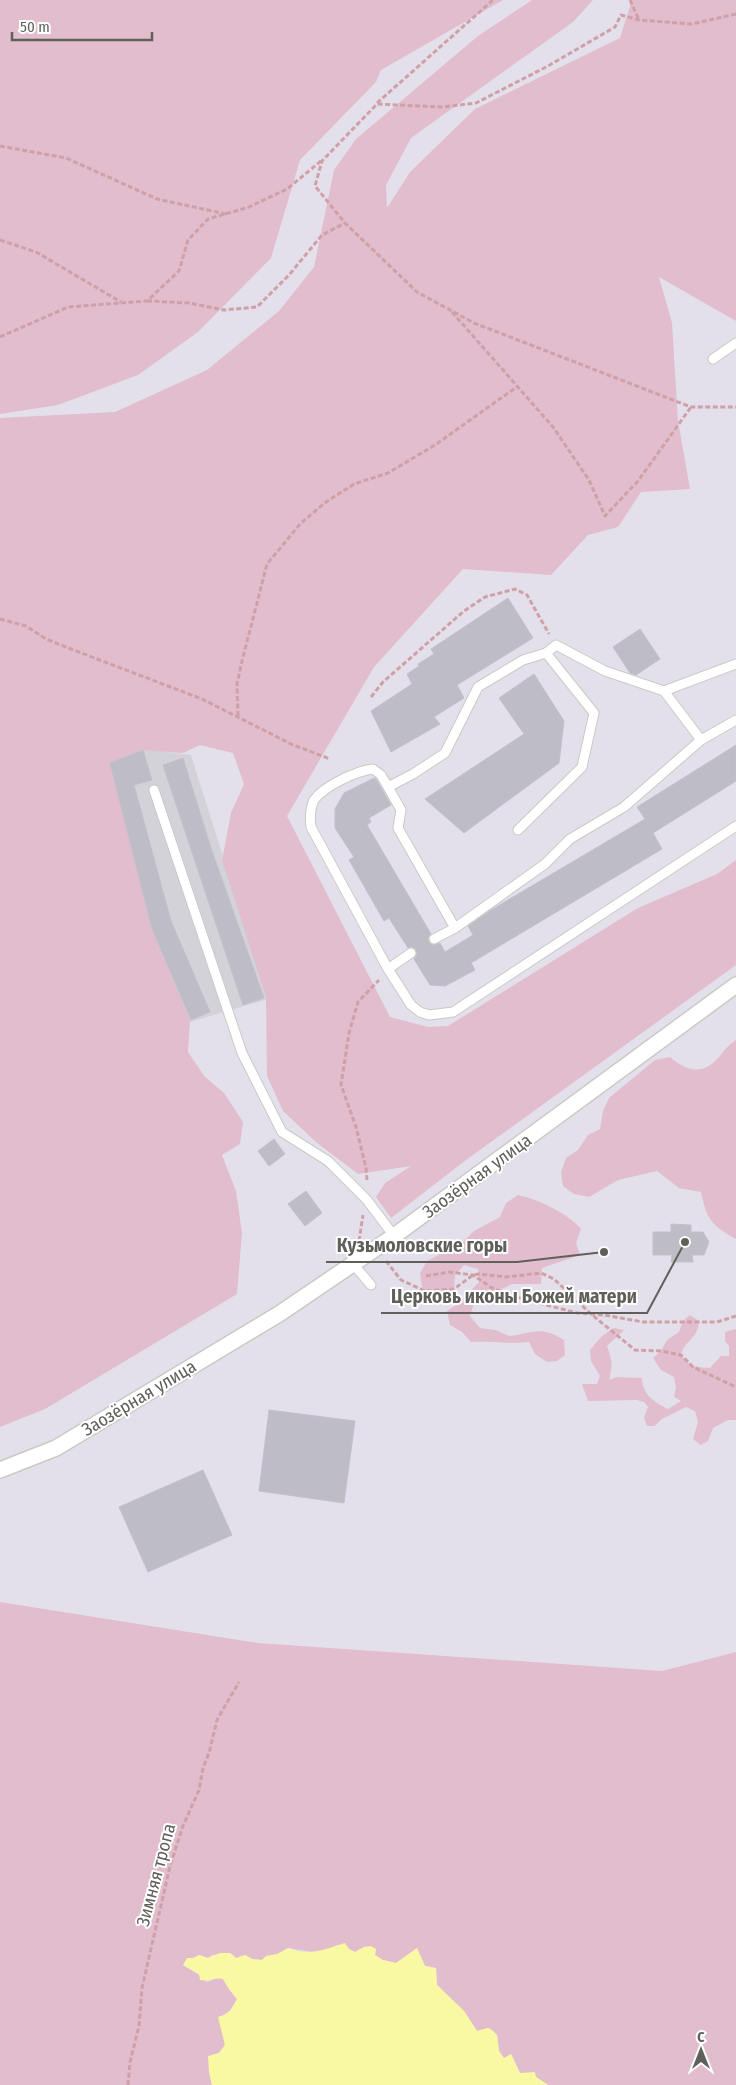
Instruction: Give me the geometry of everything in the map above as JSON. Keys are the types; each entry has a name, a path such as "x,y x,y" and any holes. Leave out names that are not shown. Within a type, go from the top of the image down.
{"street":[{"name":"Заозёрная улица","path":"0,1470 56,1448 279,1314 394,1236 736,985"}],"lane":[{"path":"713,359 736,343"},
{"path":"388,787 413,774 445,753 478,687 523,660 546,653 556,645 605,671 664,691 701,740"},
{"path":"518,830 582,767 594,713 546,653"},
{"path":"664,691 736,664"},
{"path":"434,939 455,928 545,864 570,839 624,807 701,740 736,720"},
{"path":"455,928 398,828 401,810 381,774 372,769 363,770 328,787 314,801 310,818 311,827 388,969 411,1005 420,1012 429,1015 453,1012 736,826"},
{"path":"154,790 242,1053 260,1093 282,1132 328,1161 367,1200 394,1236"},
{"path":"388,969 411,953"},
{"path":"353,1264 371,1285"}],"path":[{"path":"147,300 179,271 188,240 208,219 249,207 287,189 322,161 377,104 493,0"},
{"path":"630,0 639,20"},
{"path":"377,104 442,107 476,103 548,66 615,27 621,15 639,20 692,24 736,14"},
{"path":"0,146 66,158 157,199 226,214"},
{"path":"322,161 315,186 345,223 417,292 474,323 691,406 736,407"},
{"path":"0,337 68,307 147,300 189,303 224,310 257,307 289,275 322,235 345,223"},
{"path":"0,240 36,252 122,302"},
{"path":"450,310 553,426 589,480 605,516 638,481 691,406"},
{"path":"238,716 237,684 267,564 301,523 326,502 354,484 388,473 435,445 518,386"},
{"path":"370,697 383,682 464,611 485,597 515,590 527,595 556,645"},
{"path":"0,619 26,626 71,650 202,699 291,744 330,759"},
{"path":"359,1242 360,1225 367,1200 366,1168 356,1127 341,1085 349,1033 358,1002 388,969"},
{"path":"376,1248 401,1280 426,1291 454,1290 473,1275"},
{"path":"426,1276 449,1272 506,1277 541,1273 554,1278 591,1314 636,1350 661,1351 681,1356 693,1367 736,1387"},
{"path":"473,1275 492,1288 516,1297 577,1313 643,1322 717,1322 736,1316"},
{"name":"Зимняя тропа","path":"128,2085 130,2062 139,2026 142,1988 170,1866 183,1826 199,1790 203,1768 209,1753 217,1720 239,1682"}],"shaded area":[{"path":"0,0 503,0 381,70 376,82 300,160 271,258 198,332 138,375 58,405 0,414"},
{"path":"532,0 593,0 573,22 411,138 386,185 387,208 410,172 475,109 620,38 632,0 736,0 736,321 659,277 672,323 678,421 690,489 641,492 618,527 588,535 551,575 463,569 374,667 287,816 390,1017 428,1027 448,1026 638,908 717,874 736,860 736,965 466,1160 391,1218 376,1197 385,1183 411,1166 358,1174 316,1142 283,1111 267,1076 266,997 222,860 231,813 244,784 233,753 200,745 183,753 141,750 111,765 151,928 190,1020 188,1052 205,1077 224,1093 243,1122 240,1144 222,1155 236,1191 242,1233 237,1294 45,1409 0,1427 0,418 115,412 207,370 279,311 314,267 334,170 356,139 478,36"},
{"path":"145,749 191,755 268,999 190,1022 148,927 109,762"},
{"path":"736,1040 736,1239 711,1221 705,1209 701,1192 679,1188 657,1171 618,1180 589,1197 574,1194 563,1186 561,1172 566,1158 578,1150 588,1135 600,1129 603,1111 609,1098 655,1060 670,1057 682,1066 701,1069 713,1063"},
{"path":"518,1195 552,1208 576,1223 581,1229 576,1243 580,1255 542,1268 541,1284 512,1284 474,1303 470,1316 480,1328 496,1330 509,1336 537,1331 556,1335 564,1340 565,1355 557,1361 547,1362 535,1354 529,1342 471,1342 462,1332 450,1325 447,1311 459,1303 479,1282 478,1269 464,1265 455,1275 454,1289 446,1301 432,1299 422,1287 420,1273 427,1261 440,1254 454,1251 474,1231 500,1217 506,1203"},
{"path":"690,1315 699,1321 698,1327 681,1355 694,1366 710,1368 721,1356 729,1356 729,1346 725,1341 725,1332 736,1329 736,1420 728,1420 713,1428 708,1441 701,1445 693,1439 698,1422 695,1411 686,1407 662,1419 654,1426 647,1426 644,1418 648,1407 644,1402 637,1400 588,1401 582,1384 597,1384 600,1376 591,1361 590,1350 602,1336 614,1328 624,1330 607,1346 611,1363 609,1380 617,1377 642,1378 644,1389 650,1397 668,1409 681,1401 674,1397 676,1387 674,1377 661,1370 653,1358 661,1351 667,1340 679,1332 683,1321"},
{"path":"0,1602 258,1643 662,1671 736,1652 736,2085 548,2085 536,2077 520,2073 511,2054 504,2059 499,2051 497,2035 488,2028 477,2031 464,2011 437,1985 436,1968 425,1966 417,1948 396,1963 383,1960 375,1955 376,1949 364,1947 355,1952 338,1945 324,1951 313,1952 288,1948 277,1955 266,1956 262,1960 252,1959 245,1955 236,1958 230,1953 212,1955 208,1958 199,1955 183,1965 207,1982 217,1978 223,1979 237,1999 223,2025 225,2045 219,2053 214,2054 209,2072 212,2085 0,2085"},
{"path":"345,1943 349,1949 355,1952 364,1947 371,1946 376,1949 375,1955 383,1960 396,1963 417,1948 425,1966 436,1968 437,1985 464,2011 477,2031 488,2028 492,2030 497,2035 499,2051 504,2058 511,2054 520,2073 535,2072 536,2077 548,2085 212,2085 208,2056 219,2053 225,2045 218,2017 230,2011 237,1999 223,1979 200,1980 199,1974 183,1965 187,1958 199,1955 208,1958 220,1953 230,1953 236,1958 245,1955 252,1959 262,1960 266,1956 277,1954 288,1948 296,1951 310,1952 324,1950"}],"building":[{"path":"508,598 533,638 457,685 464,698 434,717 440,724 391,752 371,711 412,684 407,674 434,654 431,649"},
{"path":"640,629 660,659 636,675 630,673 613,647"},
{"path":"534,674 564,721 559,763 464,833 425,799 524,734 499,698"},
{"path":"736,745 736,781 653,833 662,849 471,963 475,970 445,986 430,985 414,959 417,955 416,949 408,948 389,918 384,921 349,860 354,857 335,828 335,809 344,793 374,778 376,779 391,805 369,818 371,822 367,825 431,934 428,938 429,942 433,945 440,943 445,952 473,935 468,926 491,910 645,819 637,807"},
{"path":"143,750 152,780 134,785 171,921 210,1012 191,1020 152,929 110,763"},
{"path":"183,758 212,851 264,998 243,1005 163,765"},
{"path":"274,1139 285,1154 269,1166 258,1151"},
{"path":"306,1191 322,1213 305,1226 288,1204"},
{"path":"671,1224 691,1225 691,1232 703,1232 709,1242 704,1255 692,1255 693,1262 671,1262 672,1255 653,1255 653,1232 671,1232"},
{"path":"269,1410 355,1421 344,1503 259,1491"},
{"path":"203,1470 232,1535 148,1572 119,1507"}],"place":[{"name":"Церковь иконы Божей матери","path":"685,1242"},
{"name":"Кузьмоловские горы","path":"604,1252"}]}
